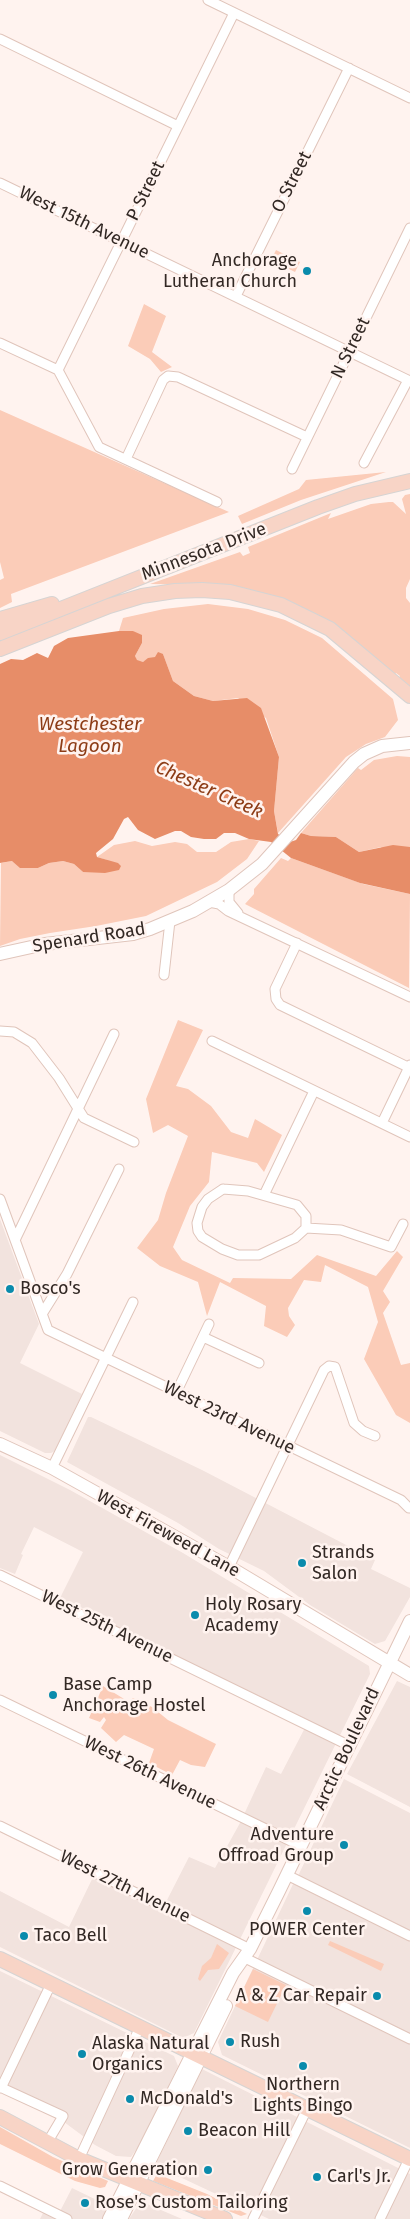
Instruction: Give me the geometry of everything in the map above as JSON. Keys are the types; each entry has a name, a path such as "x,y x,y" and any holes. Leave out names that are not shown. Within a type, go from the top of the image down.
{"main road":[{"name":"Minnesota Drive","path":"0,633 355,494 410,480"},
{"path":"0,619 116,586"},
{"name":"Minnesota Drive","path":"0,649 109,606 142,596 193,590 230,592 281,605 330,629 410,696"},
{"name":"Spenard Road","path":"0,954 45,944 133,934 170,921 209,902 229,890 262,864 287,838 345,770 364,754 382,746 410,743"},
{"name":"West Fireweed Lane","path":"0,1444 52,1468 228,1567 388,1664 410,1675"},
{"name":"Arctic Boulevard","path":"110,2219 134,2182 197,2055 240,1976 247,1954 410,1621"},
{"path":"0,1959 409,2159"},
{"path":"0,2117 79,2160 225,2219"},
{"name":"Arctic Boulevard","path":"121,2219 134,2182"}],"street":[{"path":"208,0 410,98"},
{"name":"P Street","path":"58,370 234,13"},
{"path":"0,39 178,126"},
{"name":"O Street","path":"236,296 349,68"},
{"name":"West 15th Avenue","path":"0,183 350,350 409,381"},
{"name":"N Street","path":"292,469 410,228"},
{"path":"0,343 58,370 99,448 217,502"},
{"path":"126,459 163,380 168,376 178,377 307,437"},
{"path":"364,464 409,381"},
{"path":"229,890 229,902 240,915"},
{"path":"209,902 219,904 228,911 298,942 410,997"},
{"path":"164,974 170,921"},
{"path":"298,942 276,989 276,999 280,1005 410,1067 382,1123"},
{"path":"0,1032 14,1032 32,1043 59,1078 84,1118 134,1142"},
{"path":"15,1240 114,1034"},
{"path":"212,1041 410,1137"},
{"path":"264,1195 314,1091"},
{"path":"42,1314 67,1274 119,1169"},
{"path":"306,1228 306,1216 300,1208 291,1203 264,1195 232,1189 223,1190 211,1196 202,1207 197,1218 200,1234 207,1241 231,1253 254,1256 272,1250 295,1238 306,1228 341,1230 391,1248 403,1224"},
{"path":"0,1199 42,1314"},
{"path":"52,1468 133,1302"},
{"name":"West 23rd Avenue","path":"42,1314 48,1330 401,1500 409,1508"},
{"path":"176,1393 209,1324"},
{"path":"203,1337 259,1363"},
{"path":"228,1567 319,1378 329,1366 335,1367 354,1423 363,1431 375,1436"},
{"name":"West 25th Avenue","path":"0,1575 350,1746"},
{"name":"West 26th Avenue","path":"0,1700 301,1846"},
{"name":"West 27th Avenue","path":"0,1826 410,2039"},
{"path":"287,1875 410,1936"},
{"path":"47,2143 63,2116 1,2088 51,1984"},
{"path":"79,2160 140,2027"},
{"path":"253,2219 306,2109"},
{"path":"380,2219 409,2159"},
{"path":"0,2186 67,2219"}],"shaded area":[{"path":"276,250 300,262 295,272 271,260"},
{"path":"144,304 166,316 152,352 172,367 161,372 150,359 128,346"},
{"path":"0,410 229,512 11,594 12,602 0,608 0,580 4,578 0,562"},
{"path":"386,472 301,500 242,524 238,516 299,489 306,480"},
{"path":"410,494 410,579 406,588 406,598 410,603 410,688 398,679 400,676 396,673 394,675 349,636 302,607 275,597 215,585 150,584 240,552 243,556 250,553 248,547 331,513 328,519 371,504 393,502 406,514 402,499 405,495"},
{"path":"208,604 248,609 285,620 322,638 393,699 398,720 385,737 366,744 346,757 278,833 274,811 279,757 266,718 238,698 213,701 194,696 173,681 163,654 143,662 137,661 135,656 142,643 133,631 119,631 123,618 164,609"},
{"path":"397,756 410,757 410,886 381,847 359,852 336,837 311,836 301,833 358,768 361,770 374,760"},
{"path":"249,839 259,841 247,859 217,882 146,916 20,939 0,946 1,863 12,861 38,868 49,863 63,861 74,864 83,872 107,860 97,857 114,845 135,841 152,846 175,842 187,844 197,852 216,852 231,842"},
{"path":"281,858 288,861 291,858 363,884 410,894 409,988 245,904 254,894 254,889"},
{"path":"178,1020 203,1030 176,1086 188,1089 211,1106 231,1132 248,1138 255,1119 282,1135 264,1172 257,1163 212,1152 209,1182 190,1206 173,1247 182,1260 230,1283 233,1278 291,1279 317,1255 376,1276 397,1251 403,1257 383,1291 390,1302 383,1313 401,1365 410,1363 410,1423 396,1415 364,1359 378,1322 368,1287 325,1265 321,1282 304,1280 288,1308 289,1316 295,1325 287,1337 264,1326 266,1306 220,1282 207,1316 198,1282 160,1266 137,1248 158,1220 166,1193 188,1136 168,1125 153,1133 146,1099"},
{"path":"0,1219 39,1324 20,1363 82,1394 55,1451 51,1453 45,1453 0,1431"},
{"path":"88,1417 202,1470 375,1560 371,1569 410,1588 410,1597 385,1641 375,1644 310,1605 264,1571 219,1549 178,1523 67,1462"},
{"path":"0,1455 70,1490 183,1553 369,1666 370,1674 194,2033 183,2038 0,1947 0,1891 69,1927 94,1875 189,1924 166,1902 189,1857 215,1868 240,1823 266,1767 281,1774 308,1722 115,1628 116,1624 60,1598 83,1552 34,1527 21,1554 23,1555 15,1574 0,1568"},
{"path":"397,1681 410,1687 410,1807 347,1774"},
{"path":"103,1686 129,1702 133,1698 152,1707 168,1720 216,1744 205,1767 191,1765 180,1760 172,1775 149,1763 154,1749 124,1735 116,1742 101,1728 106,1720 104,1717 100,1722 89,1718"},
{"path":"344,1779 410,1813 410,1931 298,1876"},
{"path":"294,1882 410,1939 410,2148 222,2055 218,2042"},
{"path":"330,1941 384,1964 381,1971 328,1945"},
{"path":"217,1944 229,1953 219,1969 208,1970 200,1981 198,1979 202,1966 211,1958"},
{"path":"253,1969 286,1985 268,2022 235,2006"},
{"path":"0,1971 174,2056 178,2066 143,2140 131,2157 116,2156 95,2145 29,2096 0,2081"},
{"path":"202,2069 410,2174 410,2219 269,2219 182,2178 154,2168"},
{"path":"0,2127 53,2157 108,2181 105,2187 100,2188 75,2181 0,2144"},
{"path":"157,2174 207,2194 247,2214 241,2216 153,2181"},
{"path":"72,2188 109,2206 103,2219 40,2219 44,2211 57,2217"},
{"path":"139,2204 147,2204 182,2219 129,2219"}],"water":[{"name":"Westchester Lagoon","path":"133,631 142,635 142,643 135,656 137,660 143,662 148,658 155,657 158,652 163,654 173,681 194,696 213,701 247,698 261,708 279,757 274,811 278,834 290,842 296,840 301,833 311,836 336,837 359,852 393,845 410,847 410,894 360,883 291,858 271,842 249,839 235,833 224,833 216,839 204,839 191,837 181,831 175,831 155,839 138,830 128,817 124,819 113,839 96,853 97,857 118,863 121,866 119,870 105,873 83,872 74,864 63,861 49,863 38,868 20,868 12,861 0,863 0,664 11,659 23,660 37,653 48,658 54,646 68,638"}],"place":[{"name":"Anchorage Lutheran Church","path":"307,271"},
{"name":"Bosco's","path":"10,1289"},
{"name":"Strands Salon","path":"302,1563"},
{"name":"Holy Rosary Academy","path":"195,1615"},
{"name":"Base Camp Anchorage Hostel","path":"53,1695"},
{"name":"Adventure Offroad Group","path":"344,1845"},
{"name":"POWER Center","path":"307,1911"},
{"name":"Taco Bell","path":"24,1936"},
{"name":"A & Z Car Repair","path":"377,1996"},
{"name":"Rush","path":"230,2042"},
{"name":"Alaska Natural Organics","path":"82,2054"},
{"name":"Northern Lights Bingo","path":"303,2066"},
{"name":"McDonald's","path":"130,2099"},
{"name":"Beacon Hill","path":"188,2131"},
{"name":"Grow Generation","path":"208,2170"},
{"name":"Carl's Jr.","path":"317,2177"},
{"name":"Rose's Custom Tailoring","path":"85,2203"}],"water label":[{"name":"Chester Creek","path":"209,790"}]}
